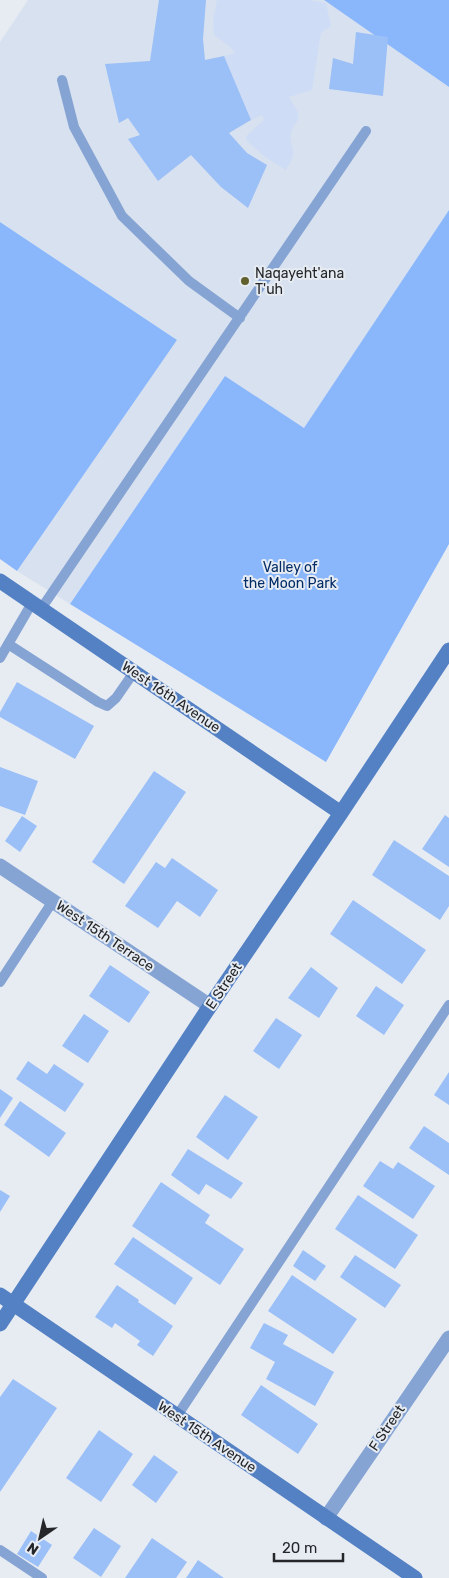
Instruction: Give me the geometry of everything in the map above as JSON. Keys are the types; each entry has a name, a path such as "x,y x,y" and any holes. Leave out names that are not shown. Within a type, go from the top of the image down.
{"main road":[{"name":"West 16th Avenue","path":"0,581 342,813"},
{"name":"E Street","path":"0,1324 210,1006 342,813 449,650"},
{"name":"West 15th Avenue","path":"0,1295 415,1578"}],"street":[{"name":"West 15th Terrace","path":"0,866 210,1006"},
{"name":"F Street","path":"326,1518 449,1338"}],"lane":[{"path":"62,80 74,127 122,216 189,282 240,318"},
{"path":"0,658 8,644 37,606 240,318 307,215 366,131"},
{"path":"8,644 107,706 116,698 134,672"},
{"path":"0,982 53,901"},
{"path":"177,1416 449,1005"},
{"path":"0,1550 42,1578"}],"shaded area":[{"name":"Naqayeht'ana T'uh","path":"28,0 324,0 449,87 449,210 304,429 225,376 70,604 17,571 177,340 0,222 0,42"},
{"path":"217,0 308,0 326,3 331,26 321,33 312,90 289,97 298,112 298,120 291,132 293,154 286,170 264,156 246,140 247,135 264,120 262,115 251,120 224,56 235,53 214,35 213,21"}],"green space":[{"path":"324,0 449,0 449,87"},
{"name":"Valley of the Moon Park","path":"449,210 449,544 326,762 70,604 225,376 304,428"},
{"path":"0,222 177,340 17,571 0,559"}],"building":[{"path":"159,0 206,0 203,39 205,60 224,56 251,120 229,133 247,153 267,165 248,208 221,187 191,155 158,181 128,139 140,135 128,118 119,123 105,64 150,61"},
{"path":"356,32 388,37 383,96 329,89 333,58 353,64"},
{"path":"17,682 94,726 75,759 0,717 0,712"},
{"path":"0,767 38,781 25,815 0,806"},
{"path":"154,771 186,792 124,884 92,862"},
{"path":"445,815 449,818 449,867 422,849"},
{"path":"22,816 37,826 20,852 5,841"},
{"path":"394,840 449,876 449,906 440,920 372,875"},
{"path":"172,858 218,890 200,917 177,901 158,928 125,906 156,862 165,868"},
{"path":"353,900 426,950 402,984 330,934"},
{"path":"110,965 150,992 129,1023 89,996"},
{"path":"311,967 338,988 319,1018 288,998"},
{"path":"376,986 404,1005 384,1035 356,1016"},
{"path":"84,1014 109,1031 88,1063 62,1046"},
{"path":"276,1018 302,1035 279,1069 253,1051"},
{"path":"28,1061 47,1074 54,1064 84,1084 65,1112 16,1079"},
{"path":"449,1072 449,1105 434,1095"},
{"path":"0,1089 13,1098 0,1118"},
{"path":"225,1095 258,1117 228,1160 196,1137"},
{"path":"20,1101 66,1133 49,1157 4,1125"},
{"path":"424,1126 449,1143 449,1175 409,1148"},
{"path":"188,1149 243,1183 231,1199 206,1184 199,1195 171,1175"},
{"path":"380,1161 393,1169 398,1162 435,1186 413,1219 363,1186"},
{"path":"161,1182 210,1215 205,1223 244,1249 220,1285 132,1226"},
{"path":"0,1190 10,1196 0,1212"},
{"path":"358,1195 418,1235 395,1269 335,1229"},
{"path":"133,1237 193,1278 175,1305 114,1264"},
{"path":"303,1250 326,1266 315,1281 293,1266"},
{"path":"355,1255 401,1285 385,1308 340,1277"},
{"path":"292,1275 357,1319 333,1354 268,1311"},
{"path":"117,1285 173,1326 153,1356 137,1345 140,1341 115,1323 112,1328 95,1317"},
{"path":"264,1323 288,1335 283,1344 334,1372 315,1406 266,1379 275,1362 250,1348"},
{"path":"13,1379 57,1408 0,1492 0,1397"},
{"path":"261,1385 318,1424 298,1454 241,1415"},
{"path":"99,1430 133,1454 101,1502 66,1478"},
{"path":"154,1455 178,1472 156,1503 132,1485"},
{"path":"94,1528 121,1546 101,1577 73,1558"},
{"path":"31,1531 52,1545 38,1567 17,1554"},
{"path":"152,1538 187,1562 176,1578 125,1578"},
{"path":"198,1560 224,1578 186,1578"}],"place":[{"name":"Naqayeht'ana T'uh","path":"245,281"}]}
